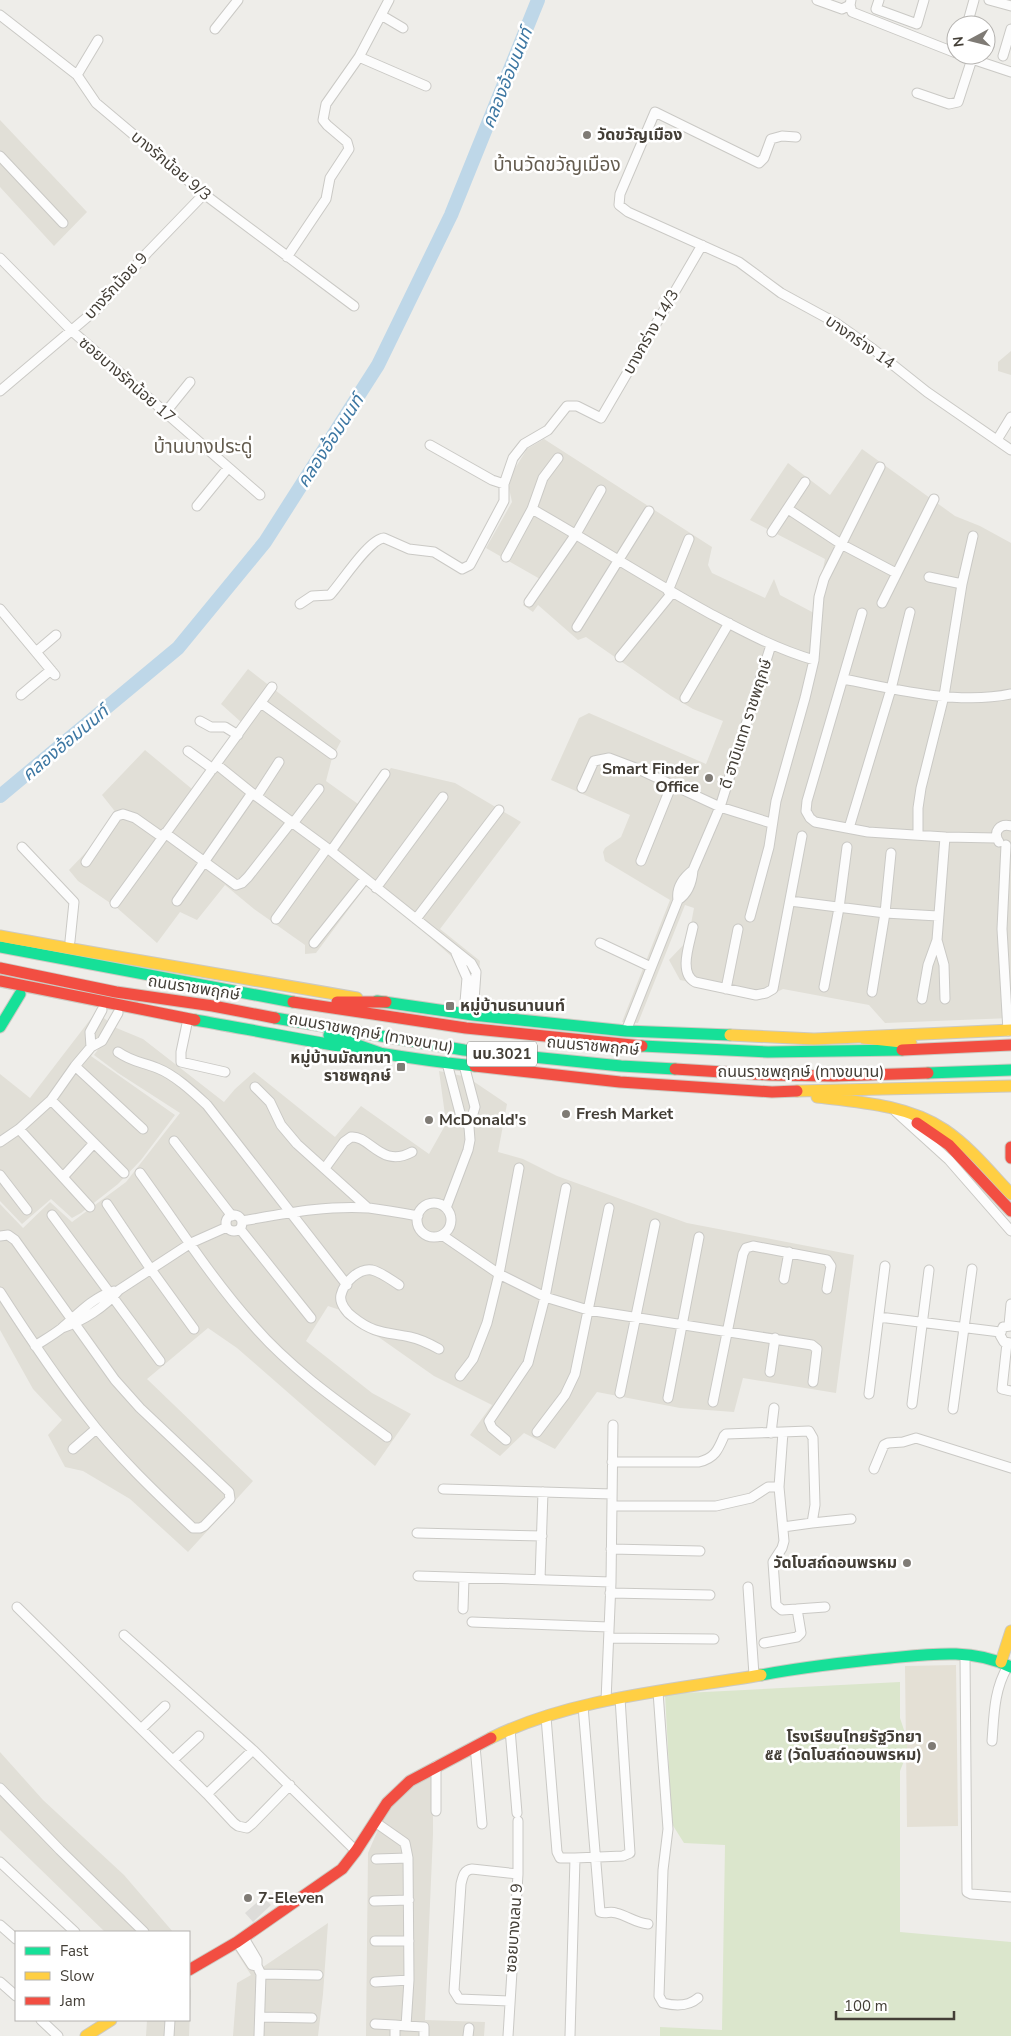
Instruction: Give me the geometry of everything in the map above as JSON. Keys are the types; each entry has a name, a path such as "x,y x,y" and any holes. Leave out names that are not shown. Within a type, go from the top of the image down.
{"main road":[{"path":"0,928 145,955 202,970"},
{"name":"ถนนราชพฤกษ์ (ทางขนาน)","path":"0,936 140,962 202,970 469,1015 626,1031 814,1039 1010,1030"},
{"name":"ถนนราชพฤกษ์","path":"0,948 133,974 467,1029 623,1045 811,1053 1011,1045"},
{"name":"ถนนราชพฤกษ์","path":"0,968 116,992 213,1006 464,1050 621,1066 770,1075 833,1076 1011,1070"},
{"name":"ถนนราชพฤกษ์ (ทางขนาน)","path":"0,981 157,1014 380,1053 464,1065 620,1082 772,1092 1011,1086"},
{"path":"0,990 118,1013 157,1014"},
{"path":"0,1027 20,994"},
{"path":"294,1001 386,1002"},
{"path":"290,1020 380,1053"},
{"path":"864,1038 960,1048"},
{"path":"772,1092 881,1105 912,1114 939,1126 960,1141 1008,1192"},
{"path":"881,1105 912,1120 950,1145 1011,1211"},
{"path":"1011,1146 1011,1158"},
{"path":"190,1969 240,1940 342,1869 396,1792 410,1781 510,1729 583,1706 620,1698 830,1663 935,1654 965,1655 1006,1665 1011,1631"},
{"path":"86,2036 108,2021"}],"street":[{"path":"215,29 238,0"},
{"path":"287,257 326,199 330,178 349,149 347,142 342,136 327,126 323,120 325,108 359,57 389,0"},
{"path":"817,0 842,10 850,2"},
{"path":"879,0 876,10 917,24 924,0"},
{"path":"970,15 974,0"},
{"path":"989,0 1011,6"},
{"path":"850,2 852,12 946,48"},
{"name":"บางรักน้อย 9/3","path":"0,15 77,75 96,104 204,194 354,306"},
{"path":"381,15 403,28"},
{"path":"1003,56 1011,28"},
{"path":"77,75 98,40"},
{"path":"359,57 426,86"},
{"path":"917,93 949,104 958,102 970,65"},
{"path":"990,65 1011,72"},
{"name":"บางกร่าง 14","path":"796,137 782,136 771,139 762,162 759,162 655,112 620,194 619,205 628,212 739,262 781,293 836,323 873,349 927,392 1011,450"},
{"path":"0,156 63,223"},
{"name":"บางรักน้อย 9","path":"0,391 106,300 147,253 204,194"},
{"name":"บางกร่าง 14/3","path":"504,484 513,458 524,444 548,430 567,406 577,406 601,418 702,245"},
{"name":"ซอยบางรักน้อย 17","path":"0,258 72,331 260,495"},
{"path":"165,412 190,382"},
{"path":"997,440 1011,417"},
{"path":"300,604 312,596 330,595 370,547 380,538 384,538 409,550 434,552 462,569 466,568 473,560 503,504 505,496 504,484 492,480 430,445"},
{"path":"506,557 532,509 538,488 558,458"},
{"path":"750,917 769,847 771,823 814,660 818,597 824,579 880,467"},
{"path":"197,506 228,468"},
{"path":"772,532 805,482"},
{"path":"529,602 576,534 601,490"},
{"path":"882,603 934,499"},
{"path":"532,509 670,592 771,645"},
{"path":"788,509 841,544 896,572"},
{"path":"577,627 649,511"},
{"path":"918,834 918,808 921,788 944,696 962,584 973,536"},
{"path":"620,657 670,592 689,539"},
{"path":"930,577 962,584"},
{"path":"0,608 53,672 21,695"},
{"path":"850,828 891,689 910,612"},
{"path":"862,613 844,679 809,791 806,811 815,822 868,832 996,838 1002,844 1009,844 1002,929 1010,1030"},
{"path":"685,698 729,624"},
{"path":"36,652 56,634"},
{"name":"ดี ฮาบิแทท ราชพฤกษ์","path":"626,1031 678,900 685,896 720,807 771,645 814,660"},
{"path":"844,679 891,689 944,696 985,698 1011,694"},
{"path":"115,903 272,687"},
{"path":"260,703 332,754"},
{"path":"200,721 210,727 224,727 238,734"},
{"path":"188,751 215,766 293,822 455,951 467,978 469,1015"},
{"path":"582,788 594,761 609,758 672,784 720,807 771,823"},
{"path":"177,901 279,762"},
{"path":"276,919 386,774"},
{"path":"641,861 672,784"},
{"path":"86,862 118,816 123,814 135,818 163,835 236,885 242,883 319,789"},
{"path":"376,888 443,797"},
{"path":"416,920 500,810"},
{"path":"996,838 996,832 999,827 1004,824 1011,826"},
{"path":"693,927 686,962 689,979 695,982 756,995 766,993 772,988 802,836"},
{"path":"922,999 928,965 937,940 945,837"},
{"path":"22,847 71,896 74,902 70,941"},
{"path":"824,987 847,847"},
{"path":"872,992 885,913 891,853"},
{"path":"314,943 365,879"},
{"path":"790,901 885,913 938,916"},
{"path":"726,989 738,929"},
{"path":"937,940 944,966 945,999"},
{"path":"600,943 652,967"},
{"path":"91,1046 90,1032 102,1010"},
{"path":"0,1142 20,1129 51,1100 91,1046 102,1041 118,1013"},
{"path":"188,1019 181,1052 181,1062 225,1072"},
{"path":"118,1052 129,1059 157,1068 207,1105 347,1284"},
{"path":"447,1062 460,1113 470,1127"},
{"path":"446,1208 468,1150 470,1127 475,1108 464,1065"},
{"path":"75,1066 143,1129"},
{"path":"255,1086 270,1102 281,1125 297,1144 368,1208"},
{"path":"51,1100 124,1173"},
{"path":"896,1112 949,1160 1011,1231"},
{"path":"20,1129 90,1207"},
{"path":"325,1168 344,1142 351,1137 358,1138 381,1154 403,1157 412,1152"},
{"path":"174,1141 232,1216 237,1216 241,1225 311,1318"},
{"path":"63,1177 94,1143"},
{"path":"460,1376 473,1359 481,1342 499,1274 519,1168"},
{"path":"140,1173 248,1319 277,1350 338,1402 387,1437"},
{"path":"0,1175 27,1210"},
{"path":"506,1440 492,1428 489,1421 528,1363 545,1297 566,1188"},
{"path":"438,1203 446,1208 451,1218 450,1226 442,1235 435,1237 424,1233 420,1227 418,1216 424,1207 429,1204 438,1203"},
{"path":"107,1204 194,1329"},
{"path":"226,1227 233,1232 241,1225 289,1212 344,1208 368,1208 418,1216"},
{"path":"537,1432 565,1395 575,1374 609,1208"},
{"path":"52,1215 114,1293 160,1361"},
{"path":"226,1227 227,1220 232,1216"},
{"path":"620,1394 655,1224"},
{"path":"35,1346 150,1268 191,1243 226,1227"},
{"path":"0,1236 8,1235 15,1240 115,1380 140,1408 229,1492 230,1499 204,1526 192,1528 96,1429 35,1346 0,1292"},
{"path":"442,1235 499,1274 545,1297 588,1310 806,1342 818,1349 813,1382"},
{"path":"668,1398 699,1238"},
{"path":"713,1402 743,1254 746,1248 753,1246 789,1252 830,1262 828,1290"},
{"path":"784,1279 789,1252"},
{"path":"869,1394 885,1266"},
{"path":"954,1410 972,1269"},
{"path":"399,1285 372,1270 364,1270 356,1274 347,1284 341,1294 341,1301 352,1317 368,1328 383,1334 415,1338 439,1349"},
{"path":"912,1404 929,1270"},
{"path":"1007,1386 1009,1343 1002,1340 1000,1332 1003,1327 1010,1325 1011,1304"},
{"path":"879,1317 1000,1332"},
{"path":"770,1372 775,1338"},
{"path":"771,1433 774,1408"},
{"path":"606,1701 611,1582 612,1425"},
{"path":"73,1450 96,1429"},
{"path":"612,1462 699,1462 708,1460 716,1453 726,1434 805,1431 812,1434 815,1505 812,1523"},
{"path":"783,1432 779,1487 783,1527 782,1548 773,1562 776,1605 782,1610 825,1607"},
{"path":"874,1469 884,1445 892,1442 903,1442 913,1438 1011,1468"},
{"path":"612,1506 716,1506 751,1498 768,1487 779,1487"},
{"path":"443,1489 612,1494"},
{"path":"540,1579 543,1492"},
{"path":"783,1527 851,1519"},
{"path":"417,1533 542,1536"},
{"path":"611,1549 700,1551"},
{"path":"418,1576 611,1582"},
{"path":"463,1609 464,1578"},
{"path":"748,1587 754,1675"},
{"path":"610,1593 710,1595"},
{"path":"17,1607 208,1794 238,1826 247,1828 290,1785"},
{"path":"764,1642 800,1636 797,1609"},
{"path":"472,1622 609,1627"},
{"path":"124,1635 290,1785 356,1851"},
{"path":"609,1638 714,1639"},
{"path":"965,1655 967,1892 971,1894 1011,1897"},
{"path":"992,1742 996,1694 1006,1665"},
{"path":"658,1692 668,1829 663,1870 659,1996 660,2000 666,2004 691,2003 698,1998"},
{"path":"546,1717 557,1852 560,1858 623,1856 630,1853 620,1698"},
{"path":"141,1729 165,1706"},
{"path":"583,1706 600,1912 602,1914 616,1912 640,1923 648,1924"},
{"name":"ซอยบางเลน 9","path":"508,2036 518,1874 517,1817 510,1729"},
{"path":"173,1760 199,1736"},
{"path":"475,1746 482,1824"},
{"path":"208,1794 252,1750"},
{"path":"436,1766 436,1811"},
{"path":"0,1788 143,1931"},
{"path":"374,1822 405,1843 408,1858 409,1980 406,2026"},
{"path":"376,1859 408,1858"},
{"path":"570,2036 576,1858"},
{"path":"0,1862 74,1931"},
{"path":"509,2001 459,1999 455,1995 454,1990 464,1872 472,1869 518,1874"},
{"path":"374,1901 409,1900"},
{"path":"0,1925 15,1938"},
{"path":"240,1940 257,1960 259,1970 259,2036"},
{"path":"375,1941 409,1941"},
{"path":"259,1970 318,1975"},
{"path":"375,1982 409,1980"},
{"path":"0,1982 15,1995"},
{"path":"260,2017 312,2018"},
{"path":"42,2021 58,2036"},
{"path":"169,2036 170,2021"},
{"path":"375,2024 424,2027 424,2036"},
{"path":"394,2036 395,2025"}],"shaded area":[{"path":"0,120 87,212 54,246 0,187"},
{"path":"1011,351 1011,375 998,371 998,362"},
{"path":"544,439 712,547 708,565 712,573 765,598 774,579 780,595 814,613 825,559 750,520 788,463 830,495 862,449 955,516 980,526 1011,543 1011,1018 885,1023 869,1005 783,989 767,997 680,980 669,960 688,940 694,908 685,905 638,1023 622,1022 670,900 605,861 603,852 605,848 621,837 630,815 551,780 579,718 589,713 706,764 723,721 693,709 671,696 586,637 578,640 538,605 533,612 523,605 540,579 486,548 512,502 509,488 512,473 527,449"},
{"name":"หมู่บ้านธนานนท์","path":"248,669 341,741 332,758 326,781 358,804 391,768 455,783 521,822 440,929 480,961 476,1003 464,1002 468,971 414,923 366,886 316,953 305,954 305,945 254,909 225,885 197,920 180,912 157,943 116,907 78,881 69,870 117,814 102,795 145,750 192,789 241,722 221,704"},
{"path":"96,1012 113,1025 91,1056 175,1115 141,1160 118,1184 81,1213 72,1218 51,1199 22,1224 0,1201 0,1074 30,1098"},
{"name":"หมู่บ้านมัณฑนา ราชพฤกษ์","path":"114,1027 143,1039 224,1102 254,1072 335,1137 361,1106 429,1154 447,1122 439,1071 467,1077 507,1104 498,1152 523,1159 557,1176 687,1223 854,1255 836,1393 743,1378 734,1412 680,1408 597,1392 555,1449 524,1433 500,1456 470,1435 492,1405 434,1376 340,1310 328,1306 306,1341 372,1393 411,1414 375,1466 237,1348 208,1328 147,1379 253,1481 188,1552 130,1499 83,1471 65,1467 48,1435 62,1420 33,1389 0,1330 0,1204 23,1228 50,1202 72,1222 126,1182 180,1113 118,1073 94,1055"},
{"name":"โรงเรียนไทยรัฐวิทยา ๕๕ (วัดโบสถ์ดอนพรหม)","path":"956,1665 958,1826 907,1827 905,1666"},
{"path":"0,1752 43,1800 124,1875 172,1931 104,1931 0,1830"},
{"path":"431,1774 433,1781 433,1834 425,2020 485,2022 484,2036 366,2036 368,1853 386,1811 398,1797"},
{"path":"263,1897 271,1905 253,1922 245,1913"},
{"path":"328,1923 318,2036 233,2036 237,1983 251,1975 235,1950 250,1941 263,1967"},
{"path":"147,2021 190,2021 189,2036 146,2036"}],"green space":[{"path":"900,1682 900,1718 907,1747 900,1771 900,1932 1011,1942 1011,2036 660,2036 660,2027 722,2030 725,1845 684,1843 672,1824 665,1694"}],"waterway":[{"name":"คลองอ้อมนนท์","path":"0,796 178,648 265,542 378,365 451,215 538,0"}],"traffic: fast":[{"path":"0,947 293,1002"},
{"path":"0,1027 20,994"},
{"path":"377,1001 473,1015 626,1031 730,1035"},
{"path":"275,1018 464,1050 621,1066 675,1069"},
{"path":"195,1020 369,1051 475,1066"},
{"path":"329,1035 380,1053"},
{"path":"642,1046 768,1052 902,1050"},
{"path":"928,1073 1011,1070"},
{"path":"761,1675 842,1663 936,1654 982,1657 1011,1667"}],"traffic: slow":[{"path":"0,936 357,998"},
{"path":"730,1035 814,1039 1011,1030"},
{"path":"864,1038 911,1043"},
{"path":"797,1091 1011,1086"},
{"path":"817,1097 883,1106 900,1110 931,1122 963,1144 1011,1194"},
{"path":"1001,1662 1011,1631"},
{"path":"491,1738 522,1724 589,1704 761,1675"},
{"path":"86,2036 109,2021"}],"traffic: jam":[{"path":"0,968 116,992 213,1006 275,1018"},
{"path":"0,981 195,1020"},
{"path":"293,1002 466,1028 642,1046"},
{"path":"337,1002 386,1002"},
{"path":"902,1050 1011,1045"},
{"path":"475,1066 620,1082 772,1092 797,1091"},
{"path":"675,1069 770,1075 833,1076 928,1073"},
{"path":"917,1123 949,1145 1011,1211"},
{"path":"1011,1147 1011,1158"},
{"path":"190,1969 237,1942 342,1869 387,1803 410,1781 491,1738"}],"place":[{"name":"วัดขวัญเมือง","path":"587,135"},
{"name":"Smart Finder Office","path":"709,778"},
{"name":"หมู่บ้านธนานนท์","path":"450,1006"},
{"name":"หมู่บ้านมัณฑนา ราชพฤกษ์","path":"401,1067"},
{"name":"Fresh Market","path":"566,1114"},
{"name":"McDonald's","path":"429,1120"},
{"name":"วัดโบสถ์ดอนพรหม","path":"907,1563"},
{"name":"โรงเรียนไทยรัฐวิทยา ๕๕ (วัดโบสถ์ดอนพรหม)","path":"932,1746"},
{"name":"7-Eleven","path":"248,1898"}],"district":[{"name":"บ้านวัดขวัญเมือง","path":"557,165"},
{"name":"บ้านบางประดู่","path":"203,447"}]}
